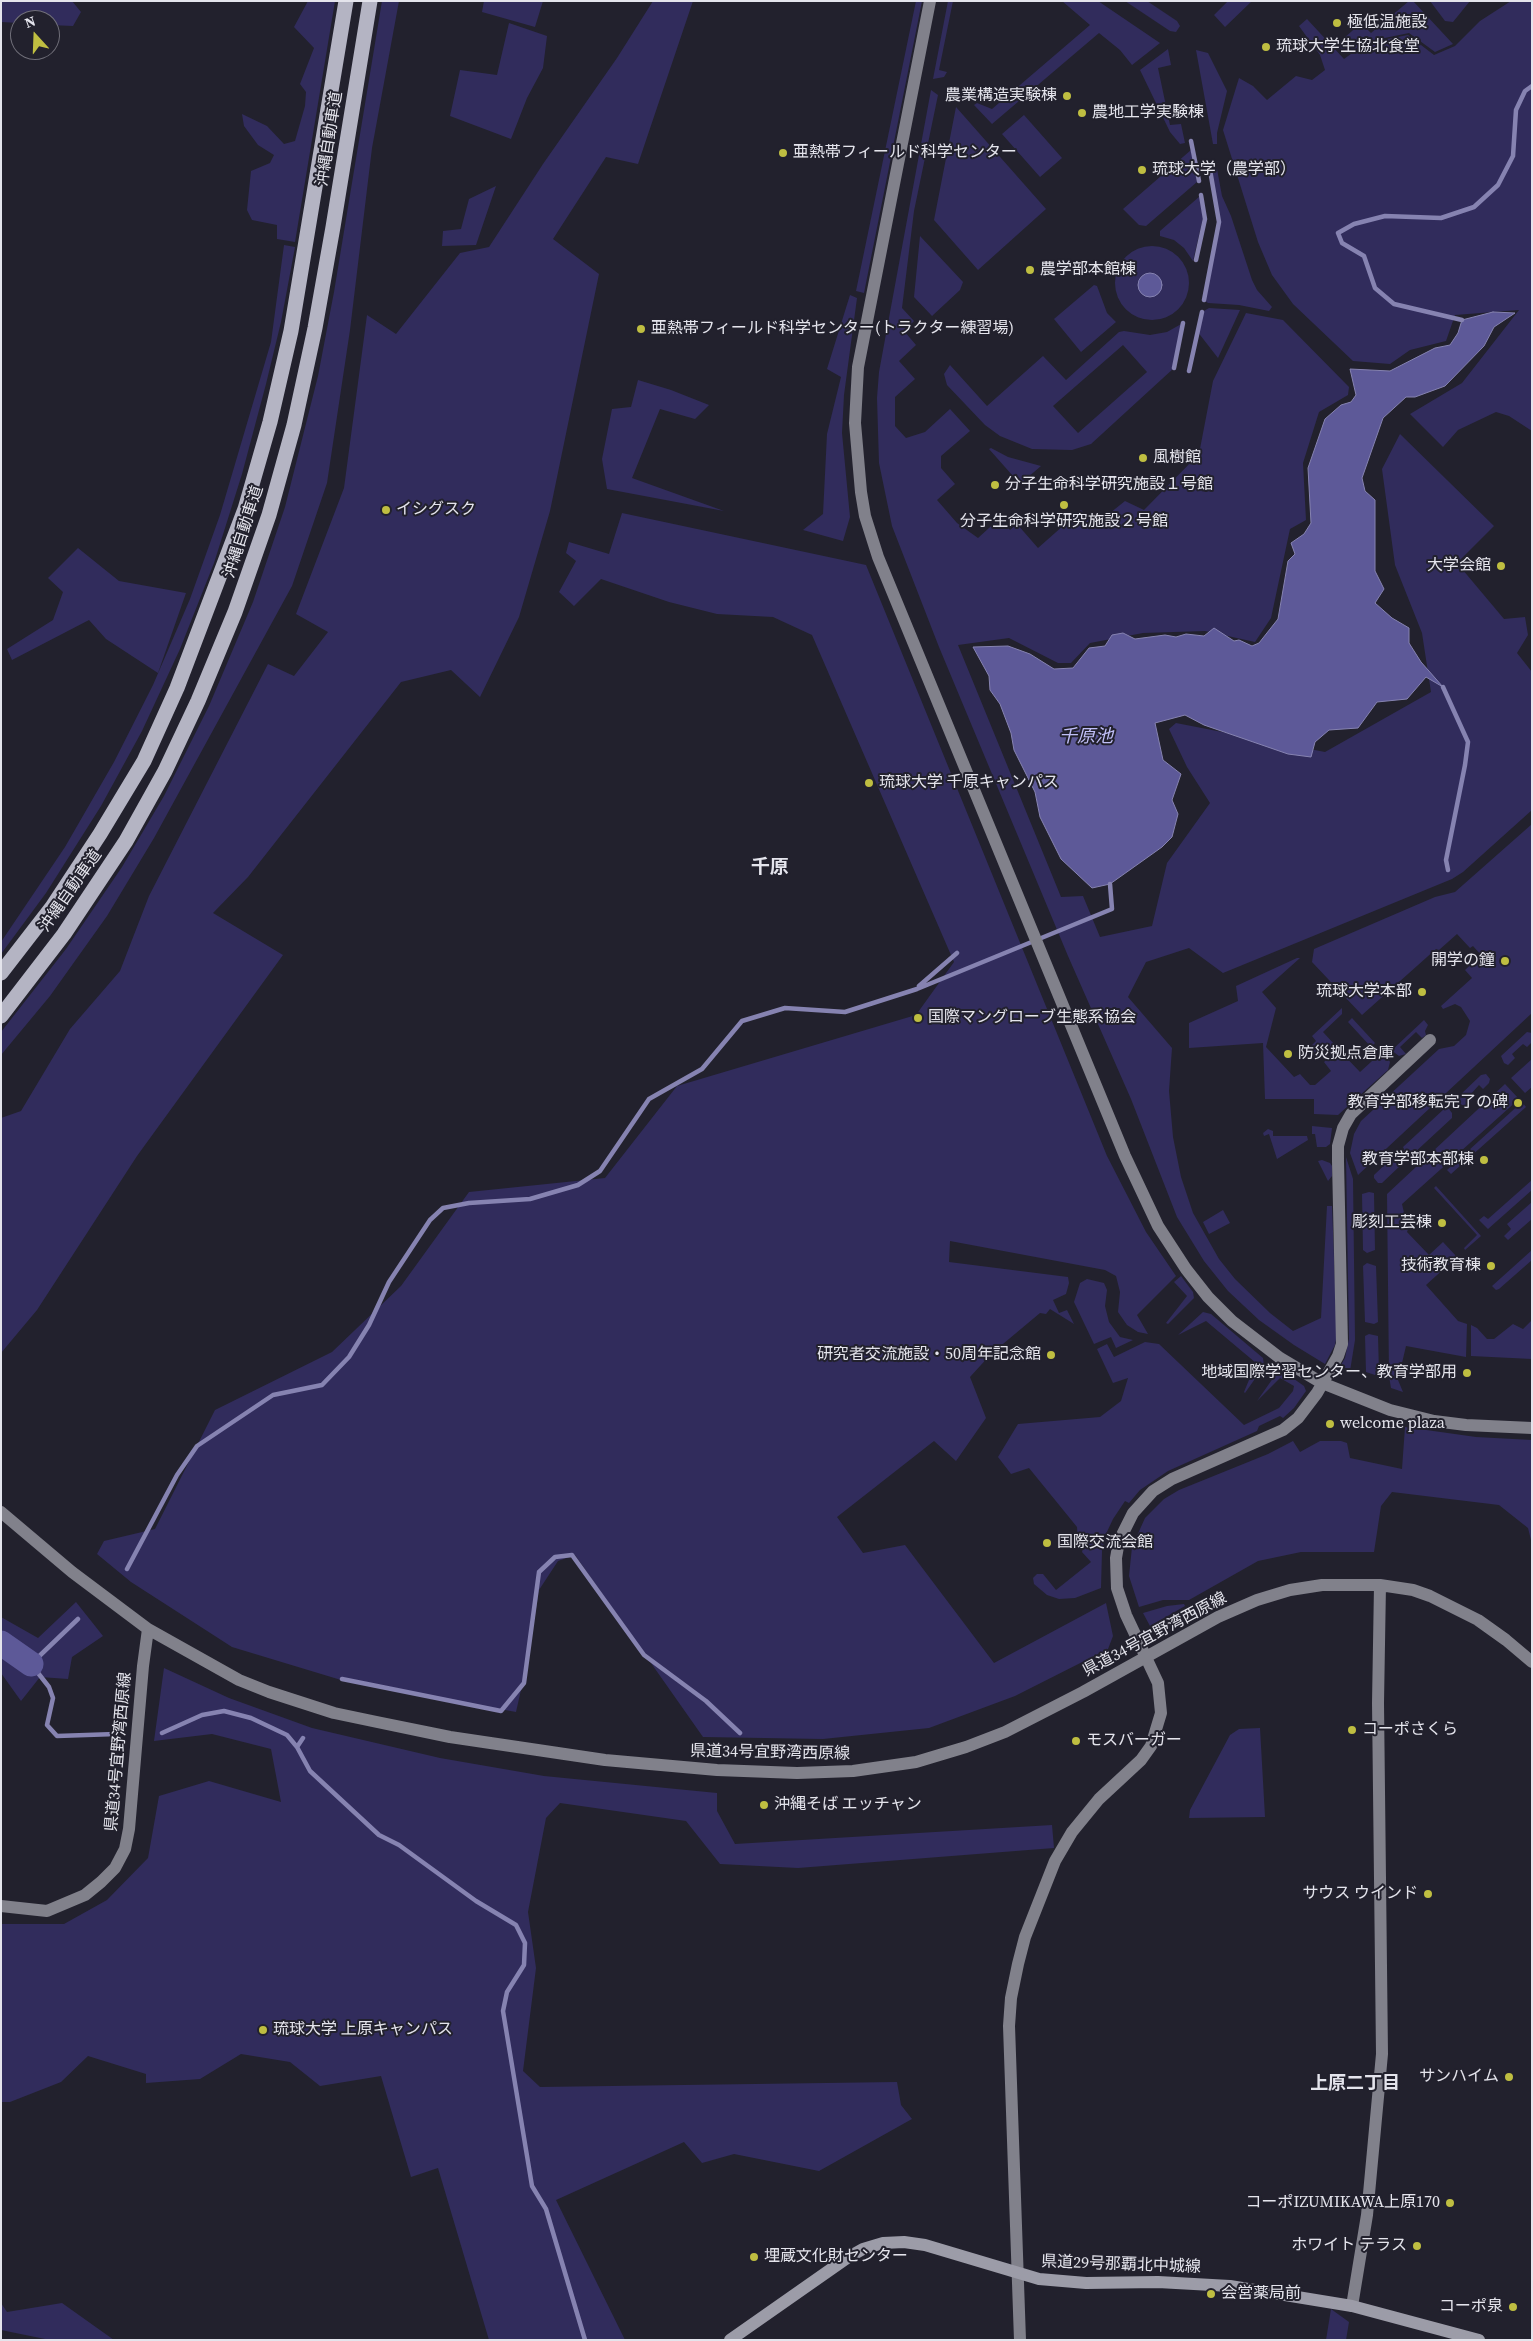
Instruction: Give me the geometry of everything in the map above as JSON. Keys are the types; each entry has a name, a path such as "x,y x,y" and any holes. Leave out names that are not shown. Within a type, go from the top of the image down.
{"highway":[{"name":"沖縄自動車道","path":"1,973 74,875 144,761 177,688 212,601 245,509 270,422 291,330 346,1"},
{"name":"沖縄自動車道","path":"1,1016 64,934 126,842 165,771 198,701 235,612 269,515 294,425 334,226 370,1"}],"main road":[{"name":"県道29号那覇北中城線","path":"730,2340 847,2258 863,2249 883,2244 904,2242 925,2245 1039,2279 1060,2282 1158,2282 1230,2286 1352,2306 1479,2340"}],"street":[{"path":"930,1 862,348 855,404 856,458 865,516 878,557 1128,1163 1150,1210 1168,1242 1198,1286 1238,1327 1280,1358 1322,1383 1371,1404 1415,1417 1466,1425 1532,1428"},
{"path":"1020,2340 1009,2026 1011,1998 1018,1964 1025,1937 1055,1861 1072,1832 1099,1799 1141,1760 1151,1746 1160,1713 1158,1683 1122,1607 1117,1588 1117,1549 1129,1519 1143,1500 1161,1486 1260,1442 1289,1426 1303,1412 1322,1383 1338,1356 1343,1340 1338,1146 1343,1128 1351,1114 1430,1040"},
{"name":"県道34号宜野湾西原線","path":"1,1512 72,1572 148,1629 239,1680 299,1703 334,1713 450,1737 605,1760 717,1770 798,1773 853,1771 894,1766 966,1747 1005,1732 1083,1692 1218,1617 1257,1600 1290,1590 1322,1585 1380,1585 1413,1590 1463,1611 1506,1640 1532,1662"},
{"path":"1352,2306 1367,2215 1382,2054 1378,1703 1380,1585"},
{"name":"県道34号宜野湾西原線","path":"1,1906 47,1911 85,1895 115,1868 125,1849 129,1829 148,1629"}],"shaded area":[{"path":"1,1 72,1 81,12 73,26 60,25 60,10 10,10 10,22 1,22"},
{"path":"308,1 335,1 295,242 277,239 277,225 252,220 247,210 251,171 270,163 274,155 258,145 244,126 242,114 267,126 284,144 295,141 305,106 306,92 300,84 314,48 294,27"},
{"path":"382,1 399,1 372,148 350,330 327,483 292,586 154,838 107,916 50,996 1,1055 1,1032 66,949 122,867 164,796 209,706 253,602 285,507 318,376 334,292"},
{"path":"484,1 543,1 535,27 482,12"},
{"path":"653,1 693,1 638,164 606,157 553,239 599,274 550,511 519,617 480,697 451,670 401,682 248,877 213,913 283,955 137,1156 37,1310 1,1353 1,1118 21,1111 70,1029 120,971 149,896 268,664 294,676 328,632 296,614 344,488 367,315 396,334 460,253 489,247 543,164 617,58"},
{"path":"916,1 922,1 864,293 856,291"},
{"path":"948,1 953,1 939,70 947,72 944,77 933,79"},
{"path":"1062,1 1098,1 1160,43 1132,65 1120,50 1099,33 992,124 974,105 977,103 992,109 1090,25"},
{"path":"1125,1 1147,1 1177,21 1180,26 1176,32 1170,31"},
{"path":"1228,1 1252,1 1225,27 1214,15"},
{"path":"1409,1 1413,1 1453,44 1435,52 1409,33 1365,42 1348,54 1334,47 1361,23 1371,33"},
{"path":"1430,1 1470,1 1453,22 1445,21"},
{"path":"1511,1 1532,1 1532,431 1509,416 1496,412 1458,430 1443,447 1410,414 1462,383 1519,310 1455,315 1446,341 1410,350 1390,364 1353,361 1293,304 1272,275 1258,242 1223,130 1239,78 1253,86 1267,100 1296,76 1312,80 1325,70 1320,55 1299,26 1307,19 1344,59 1366,43 1408,35 1434,55 1455,46 1480,21"},
{"path":"509,23 547,36 543,68 527,98 511,139 450,116 460,70 497,75"},
{"path":"1168,49 1171,65 1158,68 1170,125 1181,124 1185,143 1180,144 1170,132 1140,70"},
{"path":"1196,50 1208,53 1227,91 1217,133 1217,144 1213,144"},
{"path":"931,90 938,95 914,211 902,308 914,321 904,331 916,345 899,361 915,379 895,397 895,426 906,438 925,432 950,409 970,431 941,456 941,468 955,484 937,500 957,523 978,538 1000,518 1010,530 1017,524 1038,548 1081,510 1095,525 1125,501 1144,510 1199,454 1213,381 1246,313 1283,320 1349,387 1348,395 1319,412 1303,463 1306,520 1290,529 1271,618 1255,642 1205,631 1143,633 1090,643 1071,663 1058,663 1009,638 958,645 1061,897 1083,896 1100,937 1152,926 1167,863 1210,803 1187,767 1169,729 1176,723 1325,752 1431,692 1422,633 1395,565 1382,469 1400,434 1494,526 1457,563 1504,619 1525,617 1528,635 1517,653 1532,672 1532,810 1463,872 1452,879 1223,973 1189,948 1146,962 1128,997 1172,1048 1169,1091 1173,1137 1181,1177 1193,1213 1219,1259 1235,1279 1270,1313 1293,1331 1321,1318 1327,1206 1332,1206 1337,1334 1335,1345 1325,1364 1259,1320 1228,1291 1204,1261 1177,1217 1131,1099 1068,956 939,647 892,526 879,463 877,398 879,372"},
{"path":"956,107 1046,209 978,270 934,220"},
{"path":"1024,115 1062,158 1040,177 1002,134"},
{"path":"1191,150 1197,182 1146,226 1139,225 1123,209"},
{"path":"1217,169 1222,196 1231,216 1252,280 1257,290 1272,307 1269,311 1239,305 1208,303 1204,300 1219,222 1210,170"},
{"path":"496,186 476,245 442,246 443,231 461,229 469,199"},
{"path":"1200,196 1203,218 1193,261 1184,248 1174,240 1160,236 1160,231"},
{"path":"920,236 963,282 960,290 932,316 914,297"},
{"path":"284,245 295,247 281,322 266,384 242,474 214,563 180,649 142,731 101,806 46,893 1,954 1,942 65,847 114,762 153,685 190,599 220,515 271,342"},
{"path":"1152,246 1166,249 1178,257 1186,269 1189,283 1186,297 1178,309 1166,317 1152,320 1138,317 1126,309 1118,297 1115,283 1118,269 1126,257 1138,249"},
{"path":"1094,285 1097,286 1107,313 1116,322 1081,352 1054,319"},
{"path":"850,295 857,298 844,395 842,433 850,517 843,541 803,530 823,514 827,434 841,377 827,369"},
{"path":"1209,308 1240,310 1218,358 1197,331 1202,312"},
{"path":"1183,323 1174,368 1091,444 1072,450 1032,449 1000,436 985,425 947,385 944,374 950,365 987,406 1043,356 1066,380 1119,332 1150,335 1167,332","holes":["1123,345 1147,372 1078,433 1053,406"]},
{"path":"638,380 671,390 709,405 695,419 660,409 632,478 724,511 607,489 602,459 612,409 631,407"},
{"path":"991,448 1008,457 1041,466 1020,484 989,449"},
{"path":"622,513 866,565 1107,1156 1146,1232 1176,1276 1137,1315 1148,1334 1138,1332 1127,1325 1118,1312 1120,1292 1116,1276 1105,1270 950,1241 949,1262 1068,1277 1069,1283 1066,1294 1053,1300 1059,1313 1067,1310 1074,1324 1050,1309 1046,1314 1040,1313 991,1354 970,1377 986,1418 956,1461 934,1441 837,1517 863,1553 905,1545 994,1663 1106,1603 1113,1636 1108,1649 1015,1696 929,1728 823,1739 703,1737 575,1555 558,1561 539,1590 528,1659 516,1712 341,1680 232,1647 131,1582 97,1554 104,1541 155,1529 215,1410 332,1352 401,1286 469,1192 605,1178 677,1086 916,1015 954,962 812,635 773,617 717,614 669,602 601,579 574,606 559,592 576,561 566,553 569,542 609,554"},
{"path":"78,548 119,581 186,593 158,673 106,639 89,620 12,660 7,649 53,620 63,592 48,578"},
{"path":"1532,824 1532,1013 1358,1175 1350,1153 1354,1134 1361,1121 1439,1049 1454,1046 1466,1035 1470,1021 1461,1007 1455,1004 1443,1009 1441,1006 1472,978 1465,970 1481,955 1473,946 1470,948 1457,934 1439,950 1436,949 1362,1015 1312,962 1314,949 1435,897 1455,892"},
{"path":"1300,958 1262,992 1276,1008 1266,1047 1294,1077 1300,1074 1310,1085 1315,1085 1331,1071 1324,1062 1338,1049 1360,1072 1383,1051 1390,1062 1388,1070 1338,1115 1314,1114 1314,1099 1265,1099 1263,1043 1189,1048 1189,1023 1238,1001 1236,986"},
{"path":"1342,1008 1342,1014 1323,1032 1335,1045 1320,1058 1310,1047 1316,1041 1312,1036"},
{"path":"1352,1018 1375,1043 1371,1047 1348,1022"},
{"path":"1424,1020 1428,1025 1425,1031 1426,1035 1422,1038 1416,1032 1400,1047 1406,1054 1399,1056 1395,1053 1392,1050"},
{"path":"1527,1032 1532,1033 1532,1042 1527,1047 1523,1044 1512,1054 1515,1058 1508,1065 1504,1063 1501,1056"},
{"path":"1532,1059 1532,1087 1525,1093 1511,1078"},
{"path":"1486,1074 1490,1079 1489,1083 1483,1089 1479,1085 1470,1095 1473,1099 1467,1105 1462,1105 1458,1101 1458,1097 1481,1075"},
{"path":"1505,1084 1519,1099 1402,1204 1405,1217 1410,1224 1407,1232 1429,1255 1443,1242 1457,1257 1426,1285 1458,1321 1467,1324 1466,1357 1406,1346 1398,1380 1403,1392 1391,1388 1389,1376 1387,1194"},
{"path":"1522,1102 1526,1107 1451,1174 1447,1170"},
{"path":"1444,1109 1449,1109 1452,1113 1452,1118 1412,1155 1407,1155 1403,1147"},
{"path":"1312,1126 1332,1128 1330,1144 1326,1147 1317,1147 1315,1134 1312,1134"},
{"path":"1268,1129 1273,1131 1273,1136 1307,1136 1308,1140 1277,1159 1269,1134 1264,1136 1263,1133"},
{"path":"1346,1157 1353,1179 1355,1340 1350,1371 1341,1365 1345,1358 1349,1339"},
{"path":"1393,1157 1397,1158 1401,1165 1382,1183 1378,1183 1374,1175"},
{"path":"1322,1160 1330,1163 1332,1166 1332,1176 1328,1181 1318,1161"},
{"path":"1532,1180 1532,1190 1488,1229 1479,1220 1484,1216 1488,1219"},
{"path":"1436,1186 1481,1236 1465,1250 1464,1248 1477,1235 1434,1188"},
{"path":"1374,1193 1375,1250 1367,1253 1363,1250 1362,1194"},
{"path":"1532,1202 1532,1219 1508,1240 1504,1236 1511,1229 1507,1224"},
{"path":"1223,1210 1230,1223 1209,1234 1203,1222"},
{"path":"1532,1250 1532,1260 1499,1289 1496,1290 1492,1286"},
{"path":"1367,1263 1376,1266 1378,1322 1374,1324 1365,1322 1363,1266"},
{"path":"1181,1276 1193,1292 1194,1298 1168,1324 1166,1323 1187,1296 1174,1282"},
{"path":"1087,1279 1104,1283 1107,1290 1105,1306 1109,1322 1120,1337 1133,1340 1116,1348 1111,1337 1094,1344 1074,1302 1080,1283"},
{"path":"1203,1312 1211,1314 1263,1358 1264,1366 1245,1393 1256,1363 1206,1321 1178,1335"},
{"path":"1532,1320 1532,1359 1471,1356 1471,1325 1477,1328 1487,1339 1494,1339 1513,1324 1523,1329"},
{"path":"1369,1334 1378,1336 1379,1372 1375,1375 1366,1372 1365,1336"},
{"path":"1145,1342 1159,1344 1244,1425 1279,1408 1293,1391 1294,1386 1280,1378 1257,1401 1276,1374 1280,1372 1287,1374 1304,1386 1306,1391 1294,1408 1283,1418 1280,1416 1259,1426 1257,1431 1168,1471 1140,1490 1129,1503 1125,1501 1105,1536 1102,1551 1101,1588 1075,1598 1059,1599 1047,1595 1034,1584 1033,1578 1037,1574 1043,1574 1056,1590 1091,1562 1082,1552 1084,1545 1078,1541 1077,1527 1029,1468 1011,1474 998,1457 1018,1424 1100,1417 1121,1401 1128,1378 1113,1383 1097,1349 1107,1344 1114,1357"},
{"path":"1405,1427 1476,1437 1532,1440 1532,1544 1528,1528 1499,1505 1392,1492 1381,1506 1374,1552 1301,1552 1258,1561 1189,1600 1163,1600 1139,1607 1129,1576 1132,1547 1145,1518 1164,1499 1179,1490 1268,1454 1293,1441 1300,1452 1320,1441 1341,1441 1347,1443 1350,1458 1402,1469"},
{"path":"76,1602 103,1636 72,1657 68,1679 40,1677 21,1701 1,1673 1,1617 38,1638"},
{"path":"1184,1604 1185,1606 1150,1626 1143,1613 1167,1606"},
{"path":"164,1668 229,1698 312,1728 440,1758 544,1776 717,1793 717,1811 735,1844 1052,1825 1054,1848 798,1868 720,1864 686,1821 560,1803 546,1818 528,1912 536,1968 523,2071 540,2087 897,2082 901,2105 912,2119 819,2171 734,2154 702,2163 684,2142 556,2200 625,2340 489,2340 438,2168 411,2177 381,2076 320,2086 290,2062 241,2054 200,2079 146,2083 146,2074 88,2056 61,2082 10,2102 1,2102 1,1924 64,1924 107,1900 148,1858 159,1796 209,1781 281,1802 271,1749 212,1734 154,1741"},
{"path":"1260,1728 1265,1817 1189,1818 1190,1810 1230,1735 1239,1729"},
{"path":"1,2303 7,2312 62,2303 114,2340 50,2340 1,2330"},
{"path":"1331,2309 1349,2322 1346,2340 1326,2340"}],"water":[{"path":"1150,273 1158,277 1162,285 1158,293 1150,297 1142,293 1138,285 1142,277"},
{"name":"千原池","path":"1493,312 1515,313 1494,327 1484,346 1445,386 1415,397 1406,397 1383,418 1362,478 1365,491 1375,500 1375,571 1384,589 1375,603 1392,618 1409,628 1409,643 1421,662 1443,687 1426,677 1407,699 1377,702 1358,728 1329,730 1315,742 1311,757 1288,754 1204,725 1185,715 1155,723 1163,760 1181,774 1172,800 1178,814 1172,837 1162,847 1110,884 1092,888 1061,859 1040,817 1035,792 1014,750 1011,733 1000,704 990,690 989,676 973,647 1008,646 1030,654 1054,669 1073,668 1089,648 1105,646 1112,635 1123,633 1135,639 1165,635 1176,637 1186,634 1204,636 1214,628 1234,641 1239,640 1252,646 1259,643 1278,619 1288,561 1295,554 1291,543 1304,534 1311,523 1308,468 1325,419 1341,405 1351,402 1356,395 1350,369 1390,371 1435,348 1450,345 1458,333 1462,320"}],"waterway":[{"path":"1462,320 1394,304 1375,288 1364,256 1342,243 1338,233 1354,224 1385,216 1441,218 1474,207 1498,185 1513,156 1516,110 1525,91 1532,86"},
{"path":"1191,141 1199,181"},
{"path":"1204,300 1219,222 1210,170"},
{"path":"1196,260 1205,219 1201,195"},
{"path":"1189,371 1202,312"},
{"path":"1174,368 1183,323"},
{"path":"1443,687 1468,742 1446,860 1448,870"},
{"path":"127,1569 177,1475 197,1446 273,1395 322,1385 349,1357 369,1325 389,1282 430,1220 443,1208 469,1203 530,1199 578,1185 600,1171 649,1099 702,1069 742,1021 785,1008 845,1012 917,989 1112,909 1110,884"},
{"path":"919,986 957,953"},
{"path":"342,1679 501,1711 524,1683 539,1572 555,1557 572,1555 644,1655 706,1701 740,1733"},
{"path":"78,1619 31,1664 49,1687 53,1698 47,1725 57,1736 116,1734"},
{"path":"1,1643 31,1664"},
{"path":"162,1733 202,1715 224,1711 251,1718 287,1735 297,1747 310,1771 379,1835 399,1845 476,1901 516,1925 525,1943 524,1965 507,1992 503,2011 532,2186 546,2209 585,2340"},
{"path":"297,1747 303,1738"}],"place":[{"name":"極低温施設","path":"1337,23"},
{"name":"琉球大学生協北食堂","path":"1266,47"},
{"name":"農業構造実験棟","path":"1067,96"},
{"name":"農地工学実験棟","path":"1082,113"},
{"name":"亜熱帯フィールド科学センター","path":"783,153"},
{"name":"琉球大学（農学部）","path":"1142,170"},
{"name":"農学部本館棟","path":"1030,270"},
{"name":"亜熱帯フィールド科学センター(トラクター練習場)","path":"641,329"},
{"name":"風樹館","path":"1143,458"},
{"name":"分子生命科学研究施設１号館","path":"995,485"},
{"name":"分子生命科学研究施設２号館","path":"1064,505"},
{"name":"イシグスク","path":"386,510"},
{"name":"大学会館","path":"1501,566"},
{"name":"琉球大学 千原キャンパス","path":"869,783"},
{"name":"開学の鐘","path":"1505,961"},
{"name":"琉球大学本部","path":"1422,992"},
{"name":"国際マングローブ生態系協会","path":"918,1018"},
{"name":"防災拠点倉庫","path":"1288,1054"},
{"name":"教育学部移転完了の碑","path":"1518,1103"},
{"name":"教育学部本部棟","path":"1484,1160"},
{"name":"彫刻工芸棟","path":"1442,1223"},
{"name":"技術教育棟","path":"1491,1266"},
{"name":"研究者交流施設・50周年記念館","path":"1051,1355"},
{"name":"地域国際学習センター、教育学部用","path":"1467,1373"},
{"name":"welcome plaza","path":"1330,1424"},
{"name":"国際交流会館","path":"1047,1543"},
{"name":"コーポさくら","path":"1352,1730"},
{"name":"モスバーガー","path":"1076,1741"},
{"name":"沖縄そば エッチャン","path":"764,1805"},
{"name":"サウス ウインド","path":"1428,1894"},
{"name":"琉球大学 上原キャンパス","path":"263,2030"},
{"name":"サンハイム","path":"1509,2077"},
{"name":"コーポIZUMIKAWA上原170","path":"1450,2203"},
{"name":"ホワイト テラス","path":"1417,2246"},
{"name":"埋蔵文化財センター","path":"754,2257"},
{"name":"会営薬局前","path":"1211,2294"},
{"name":"コーポ泉","path":"1513,2307"}],"district":[{"name":"千原","path":"770,868"},
{"name":"上原二丁目","path":"1355,2084"}]}
